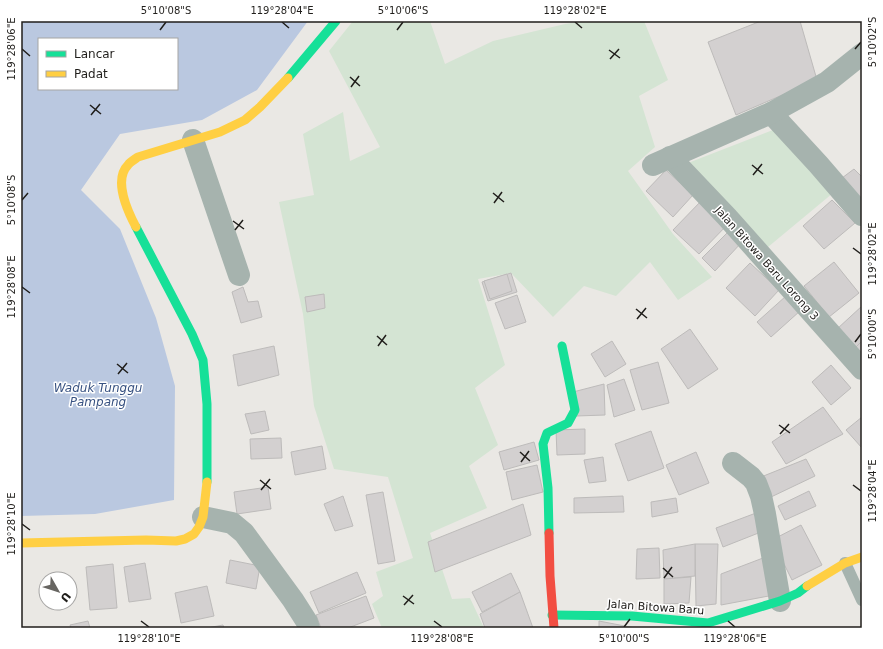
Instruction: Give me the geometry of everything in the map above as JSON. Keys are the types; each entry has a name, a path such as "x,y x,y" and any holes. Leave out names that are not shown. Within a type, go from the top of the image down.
{"street":[{"path":"21,543 146,540 176,541 185,539 194,534 199,527 203,517 207,488 207,404 203,360 192,334 133,222 122,192 121,177 127,165 138,157 220,132 245,120 282,84 336,21"},
{"path":"862,54 827,82 771,113 862,215"},
{"name":"Jalan Bitowa Baru Lorong 3","path":"771,113 662,161 727,217 862,369"},
{"path":"193,140 239,274"},
{"path":"554,628 550,576 548,488 543,444 547,433 570,422 575,410 562,346"},
{"path":"733,463 751,477 756,483 761,496 780,601"},
{"path":"203,517 232,523 244,533 293,600 307,622 309,628"},
{"name":"Jalan Bitowa Baru","path":"552,615 632,616 708,623 780,601 798,593 845,563 862,556"}],"lane":[{"path":"845,563 862,600"}],"green space":[{"path":"353,21 430,21 445,64 493,41 565,24 583,21 644,21 668,80 639,96 655,147 628,171 673,234 712,277 678,300 650,262 616,296 584,286 553,317 511,273 478,279 505,365 475,388 498,445 469,466 487,508 430,533 452,599 470,598 484,628 382,628 372,604 383,596 376,572 413,558 388,477 334,469 314,406 303,314 279,202 314,195 303,134 343,112 350,161 380,147 329,51"},
{"path":"778,128 833,193 768,247 688,163"}],"water":[{"name":"Waduk Tunggu Pampang","path":"21,21 308,21 257,90 202,120 120,134 81,190 120,229 156,318 175,386 174,500 95,514 21,516"}],"building":[{"path":"761,21 800,21 817,80 736,115 708,42"},
{"path":"854,169 862,177 862,199 838,181"},
{"path":"666,170 693,195 673,217 646,191"},
{"path":"703,199 729,223 699,254 673,230"},
{"path":"832,200 855,223 824,249 803,226"},
{"path":"729,231 742,242 715,271 702,258"},
{"path":"834,262 859,293 829,317 804,286"},
{"path":"750,263 779,290 755,316 726,288"},
{"path":"511,273 517,292 488,301 482,282"},
{"path":"507,274 512,291 490,299 484,281"},
{"path":"243,287 248,302 258,301 262,317 241,323 232,292"},
{"path":"324,294 325,308 307,312 305,297"},
{"path":"517,295 526,322 505,329 495,303"},
{"path":"786,296 800,311 771,337 757,322"},
{"path":"862,306 862,341 855,348 837,329"},
{"path":"690,329 718,369 688,389 661,349"},
{"path":"612,341 626,364 605,377 591,354"},
{"path":"862,341 862,356 855,348"},
{"path":"274,346 279,375 238,386 233,355"},
{"path":"658,362 669,403 642,410 630,370"},
{"path":"831,365 851,388 831,405 812,382"},
{"path":"624,379 635,410 614,417 607,385"},
{"path":"604,384 605,415 576,416 573,392"},
{"path":"823,407 843,434 786,464 772,442"},
{"path":"265,411 269,430 251,434 245,414"},
{"path":"862,417 862,448 846,430"},
{"path":"585,429 585,454 557,455 556,430"},
{"path":"651,431 664,468 628,481 615,444"},
{"path":"281,438 282,458 251,459 250,439"},
{"path":"534,442 539,460 504,470 499,452"},
{"path":"322,446 326,469 295,475 291,452"},
{"path":"696,452 709,483 679,495 666,465"},
{"path":"603,457 606,481 589,483 584,460"},
{"path":"806,459 815,476 771,497 761,477"},
{"path":"537,465 543,492 512,500 506,472"},
{"path":"268,487 271,509 237,514 234,492"},
{"path":"809,491 816,506 785,520 778,506"},
{"path":"383,492 395,561 378,564 366,495"},
{"path":"343,496 353,526 335,531 324,504"},
{"path":"623,496 624,512 574,513 574,498"},
{"path":"676,498 678,512 652,517 651,502"},
{"path":"523,504 531,535 435,572 428,542"},
{"path":"756,513 761,532 723,547 716,528"},
{"path":"801,525 822,565 792,580 772,540"},
{"path":"695,544 718,544 716,604 696,606"},
{"path":"695,544 695,576 664,579 663,550"},
{"path":"659,548 660,578 636,579 637,549"},
{"path":"763,558 774,595 721,605 721,574"},
{"path":"230,560 260,566 256,589 226,583"},
{"path":"145,563 151,599 129,602 124,567"},
{"path":"113,564 117,608 90,610 86,567"},
{"path":"357,572 366,593 319,613 310,592"},
{"path":"511,573 520,592 482,612 472,592"},
{"path":"691,577 689,603 664,604 664,579"},
{"path":"207,586 214,616 181,623 175,593"},
{"path":"520,592 533,628 485,628 480,614"},
{"path":"366,596 374,618 348,628 321,628 316,615"},
{"path":"88,621 90,628 71,628 70,625"},
{"path":"599,621 635,628 599,628"},
{"path":"223,625 224,628 207,628"}],"traffic: fast":[{"path":"288,78 336,21"},
{"path":"136,227 192,334 203,360 207,404 207,482"},
{"path":"549,533 548,488 543,444 547,433 568,423 575,410 562,346"},
{"path":"552,615 632,616 708,623 780,601 798,593 807,586"}],"traffic: slow":[{"path":"136,227 126,205 122,187 124,171 130,163 138,157 220,132 245,120 288,78"},
{"path":"21,543 146,540 176,541 185,539 194,534 203,517 207,482"},
{"path":"807,586 845,563 862,557"}],"traffic: jam":[{"path":"549,533 550,576 554,628"}]}
